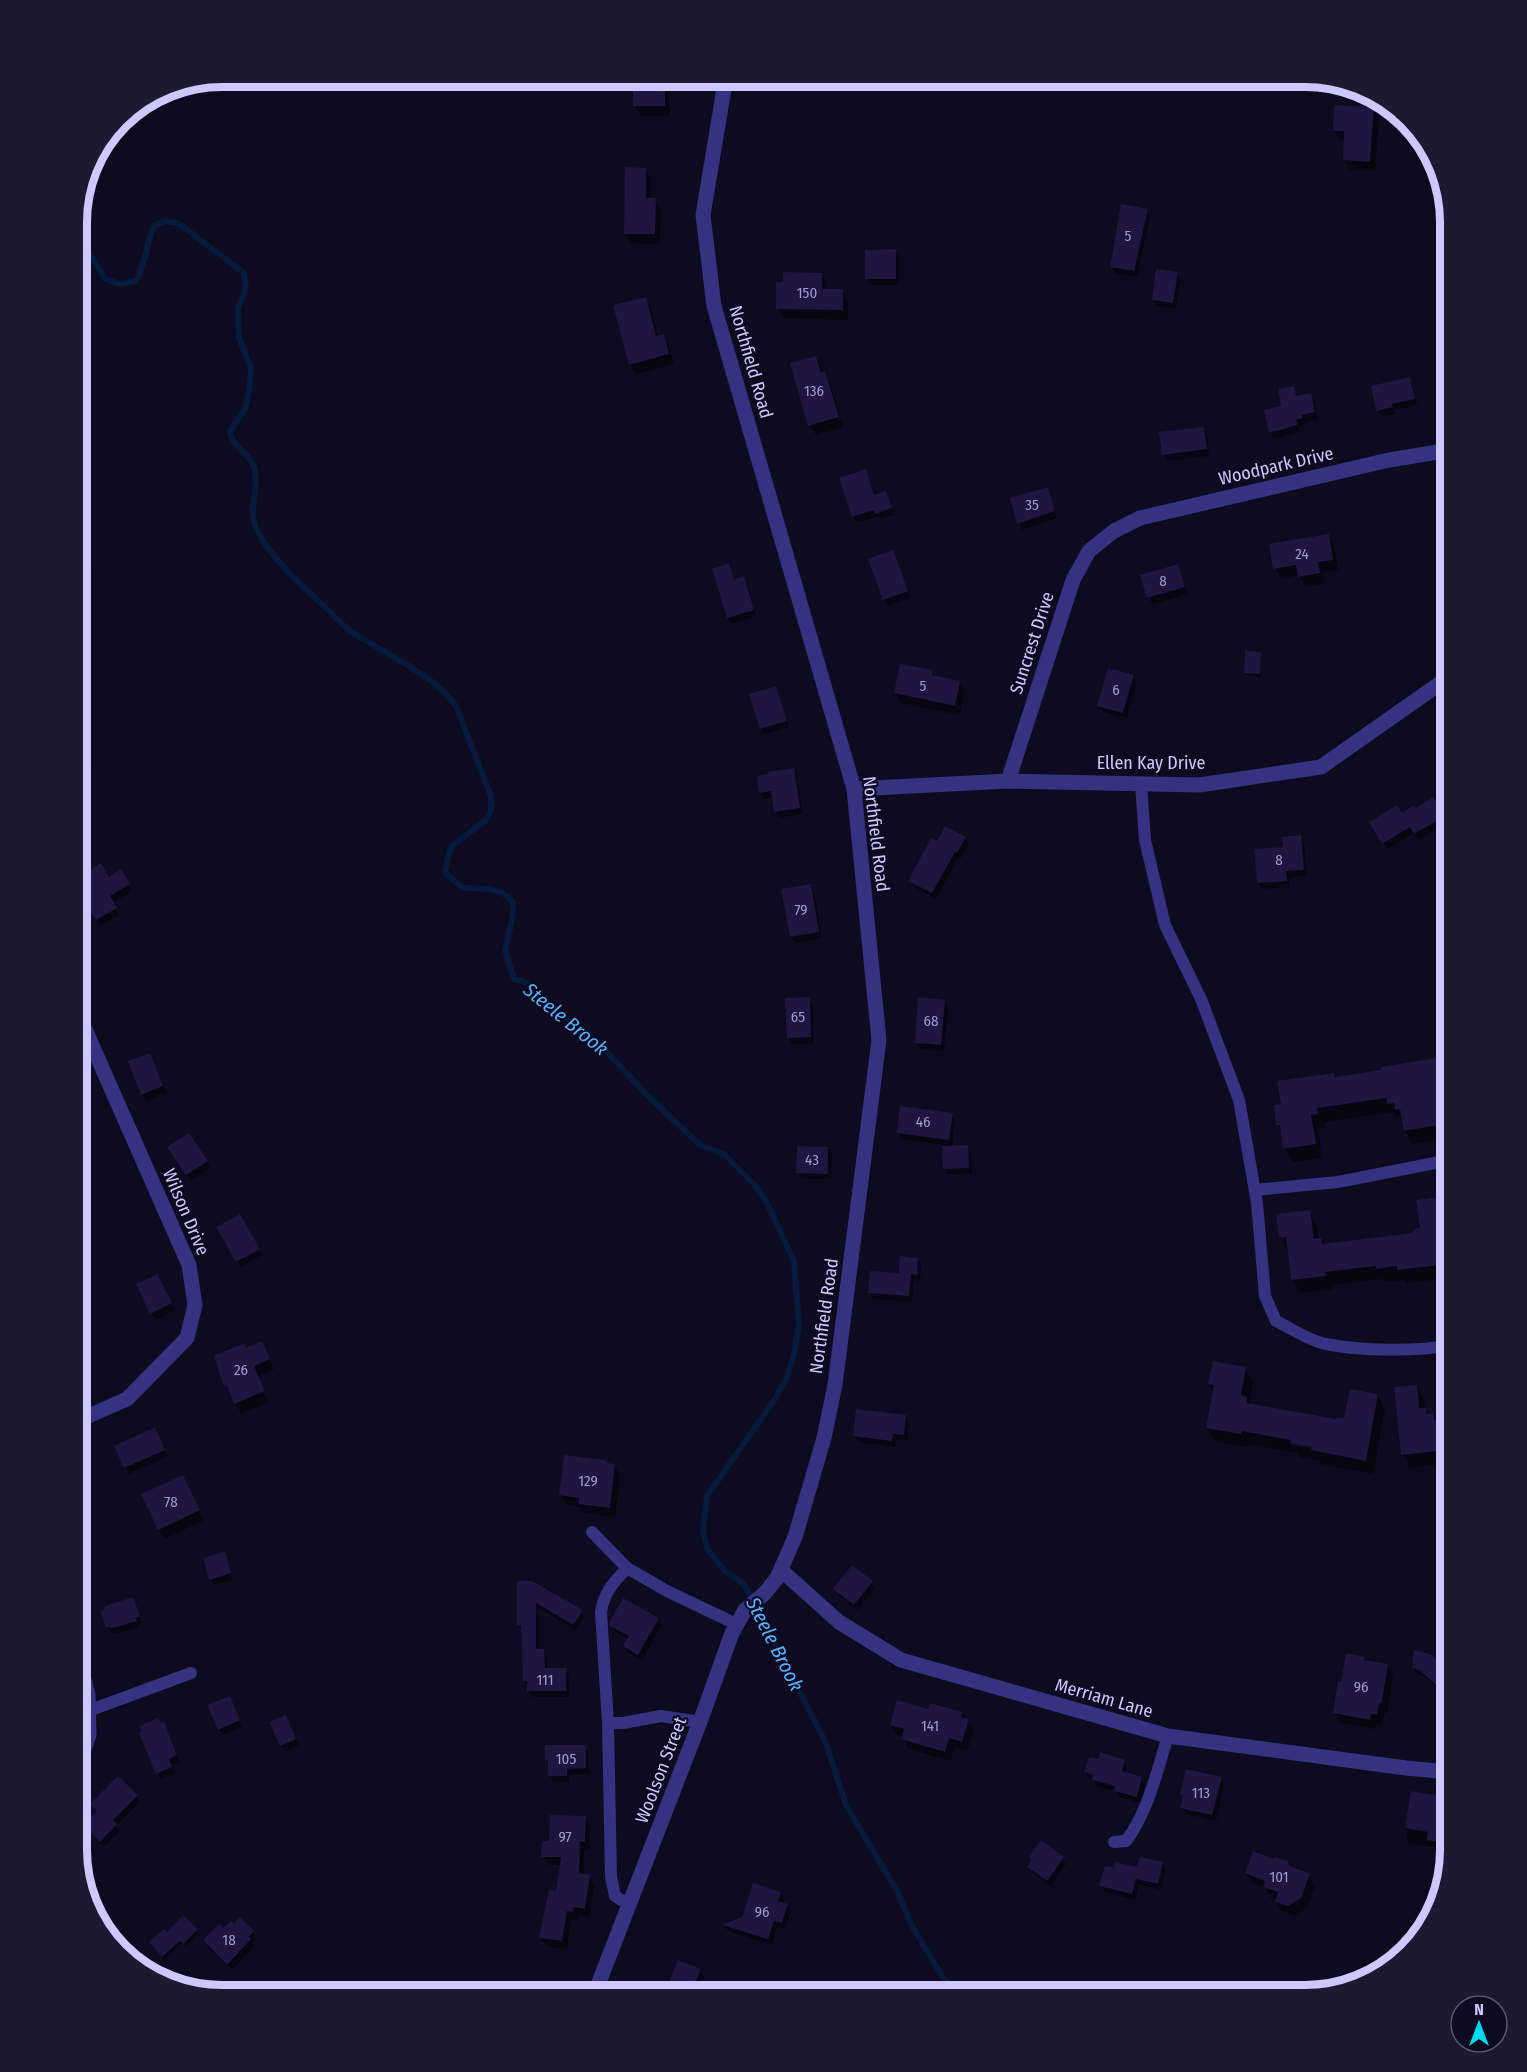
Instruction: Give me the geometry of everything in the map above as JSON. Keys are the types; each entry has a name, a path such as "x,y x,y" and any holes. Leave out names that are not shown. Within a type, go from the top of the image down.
{"street":[{"name":"Northfield Road","path":"724,87 703,215 714,306 854,789 879,1040 835,1385 824,1438 804,1511 781,1570"},
{"name":"Woodpark Drive","path":"1114,531 1140,518 1389,460 1440,452"},
{"name":"Suncrest Drive","path":"1008,781 1073,580 1089,551 1114,531"},
{"name":"Ellen Kay Drive","path":"854,789 1008,781 1198,785 1321,767 1440,683"},
{"name":"Wilson Drive","path":"87,1034 189,1265 195,1305 187,1338 127,1399 87,1417"},
{"name":"Woolson Street","path":"598,1985 736,1624 747,1608 770,1587 781,1570"},
{"name":"Merriam Lane","path":"781,1570 839,1622 901,1660 1168,1736 1440,1771"},
{"path":"87,1692 89,1735 87,1740"}],"lane":[{"path":"1141,784 1145,840 1165,925 1201,999 1239,1100 1255,1190 1265,1296 1276,1321 1324,1344 1377,1348 1430,1349 1440,1347"},
{"path":"1255,1190 1338,1182 1440,1162"},
{"path":"592,1532 627,1568 667,1591 736,1624"},
{"path":"627,1568 610,1587 603,1599 601,1612 608,1723 611,1877 615,1896 629,1905"},
{"path":"88,1711 191,1673"},
{"path":"608,1723 623,1723 661,1716 700,1722"},
{"path":"1114,1842 1126,1841 1133,1832 1148,1798 1168,1736"}],"building":[{"path":"633,87 665,87 665,106 633,106"},
{"path":"1334,105 1374,107 1370,162 1343,160 1344,131 1333,131"},
{"path":"625,167 646,168 646,198 656,198 655,234 624,234"},
{"path":"1121,204 1148,209 1134,271 1110,267"},
{"path":"896,249 896,279 865,279 865,250"},
{"path":"1156,269 1178,272 1173,303 1152,300"},
{"path":"783,272 822,273 822,289 843,289 843,310 776,309 776,282 783,282"},
{"path":"646,297 656,336 664,334 669,354 629,365 613,305"},
{"path":"816,356 821,373 825,371 839,417 808,426 790,363"},
{"path":"1410,377 1415,399 1392,404 1393,407 1376,411 1371,386"},
{"path":"1294,386 1296,396 1311,393 1315,412 1302,415 1302,418 1296,420 1297,425 1269,433 1264,410 1281,406 1278,389"},
{"path":"1204,427 1207,449 1162,455 1159,432"},
{"path":"866,469 874,495 886,491 892,508 875,514 874,510 852,517 839,478"},
{"path":"1048,487 1055,511 1017,524 1010,498"},
{"path":"1329,534 1333,560 1318,562 1320,573 1298,577 1296,565 1273,569 1269,544"},
{"path":"893,550 908,591 883,600 868,559"},
{"path":"729,563 734,580 744,576 754,610 727,618 712,569"},
{"path":"1178,564 1185,587 1147,598 1140,575"},
{"path":"1245,651 1261,652 1260,674 1244,673"},
{"path":"900,664 933,670 932,675 960,681 955,706 894,693"},
{"path":"1108,668 1134,675 1123,713 1097,706"},
{"path":"776,686 787,721 760,729 749,694"},
{"path":"794,768 800,808 774,812 771,791 759,793 757,776"},
{"path":"1433,797 1440,808 1440,819 1414,834 1410,827 1382,844 1369,822 1397,805 1402,813 1413,806 1416,808"},
{"path":"945,826 966,837 932,893 908,881 931,838 937,841"},
{"path":"1301,835 1304,870 1286,871 1287,881 1257,883 1254,849 1283,847 1282,837"},
{"path":"101,863 109,877 121,869 130,884 110,896 117,908 96,920 87,905 87,872"},
{"path":"811,884 819,932 790,937 781,889"},
{"path":"810,997 811,1037 787,1038 785,998"},
{"path":"918,997 945,1000 941,1045 915,1043"},
{"path":"150,1053 163,1086 141,1095 128,1061"},
{"path":"1440,1058 1440,1125 1404,1131 1400,1109 1395,1110 1394,1103 1387,1104 1386,1098 1317,1108 1318,1114 1311,1115 1316,1144 1283,1149 1280,1125 1276,1125 1274,1105 1281,1104 1277,1081 1334,1073 1335,1077 1381,1070 1381,1067"},
{"path":"900,1106 953,1113 949,1140 897,1133"},
{"path":"189,1133 208,1161 186,1175 167,1147"},
{"path":"968,1145 969,1168 943,1169 942,1146"},
{"path":"797,1146 828,1147 828,1174 796,1173"},
{"path":"1440,1197 1440,1265 1397,1270 1397,1266 1376,1269 1376,1266 1325,1272 1326,1276 1291,1280 1286,1237 1279,1238 1276,1214 1310,1210 1314,1239 1321,1238 1322,1244 1413,1233 1413,1229 1420,1228 1416,1200"},
{"path":"240,1214 260,1249 236,1262 216,1227"},
{"path":"900,1256 918,1258 917,1275 911,1274 909,1296 868,1293 870,1271 910,1274 899,1273"},
{"path":"157,1274 172,1303 150,1314 136,1284"},
{"path":"262,1341 270,1359 254,1366 265,1391 234,1404 227,1386 224,1387 214,1356 244,1343 246,1348"},
{"path":"1213,1361 1246,1367 1241,1395 1247,1397 1246,1403 1336,1419 1337,1417 1344,1418 1350,1389 1378,1394 1366,1461 1311,1450 1312,1447 1290,1443 1291,1440 1242,1431 1241,1434 1206,1428 1214,1385 1208,1384"},
{"path":"1417,1385 1419,1408 1426,1408 1426,1414 1433,1413 1434,1420 1440,1419 1440,1447 1436,1447 1437,1451 1401,1455 1394,1387"},
{"path":"856,1409 906,1415 904,1435 893,1434 892,1441 853,1436"},
{"path":"155,1427 165,1450 124,1468 114,1446"},
{"path":"564,1455 606,1460 607,1463 615,1464 610,1508 578,1504 579,1498 559,1495"},
{"path":"183,1475 200,1510 158,1530 141,1494"},
{"path":"225,1551 231,1573 209,1580 203,1558"},
{"path":"852,1565 873,1581 854,1605 833,1589"},
{"path":"517,1581 532,1581 583,1610 573,1625 536,1603 536,1649 544,1649 545,1668 566,1668 566,1691 527,1691 527,1681 523,1681 521,1625 517,1625"},
{"path":"133,1597 140,1616 136,1618 137,1621 113,1628 106,1627 100,1611 104,1610 105,1606"},
{"path":"623,1598 659,1618 638,1655 623,1646 629,1636 610,1626 610,1621"},
{"path":"1414,1650 1430,1654 1440,1662 1440,1688 1419,1670 1412,1668"},
{"path":"1346,1653 1365,1657 1364,1660 1388,1664 1382,1702 1379,1704 1377,1715 1371,1714 1370,1720 1333,1713 1338,1681 1341,1682"},
{"path":"230,1696 240,1720 218,1730 207,1705"},
{"path":"897,1700 928,1709 930,1703 962,1712 961,1717 969,1719 962,1742 949,1738 945,1752 901,1739 904,1729 890,1725"},
{"path":"286,1715 296,1739 280,1746 269,1722"},
{"path":"158,1718 161,1723 164,1722 177,1755 169,1759 172,1767 156,1774 139,1733 142,1732 139,1726"},
{"path":"545,1745 586,1745 586,1768 567,1769 567,1776 548,1776"},
{"path":"1100,1752 1125,1760 1122,1771 1142,1777 1137,1797 1114,1791 1115,1786 1092,1780 1093,1775 1084,1772 1089,1757 1098,1759"},
{"path":"1186,1769 1222,1777 1212,1815 1180,1808 1183,1796 1180,1794"},
{"path":"118,1776 138,1795 113,1820 117,1824 100,1842 87,1829 87,1821 97,1811 90,1804"},
{"path":"1411,1791 1439,1796 1437,1809 1440,1809 1440,1842 1427,1840 1428,1832 1405,1828"},
{"path":"550,1815 586,1816 585,1842 580,1841 579,1873 590,1875 585,1909 574,1907 573,1912 567,1911 562,1941 539,1938 549,1890 556,1891 561,1857 541,1857 542,1841 549,1841"},
{"path":"1041,1840 1064,1857 1047,1881 1027,1867 1032,1859 1029,1857"},
{"path":"1253,1851 1287,1861 1290,1866 1310,1874 1301,1898 1288,1906 1275,1902 1278,1892 1263,1887 1265,1881 1245,1873"},
{"path":"1140,1857 1163,1862 1158,1884 1136,1879 1132,1894 1099,1886 1105,1866 1114,1868 1115,1862 1137,1867"},
{"path":"753,1883 781,1892 778,1901 788,1904 782,1923 774,1921 768,1939 722,1925 742,1917"},
{"path":"183,1915 198,1929 183,1944 180,1941 162,1957 149,1942 164,1929 167,1932"},
{"path":"240,1917 254,1931 249,1936 251,1939 227,1965 203,1940 219,1924 223,1928 231,1921 234,1924"},
{"path":"678,1960 701,1969 695,1985 668,1985"}],"waterway":[{"name":"Steele Brook","path":"87,249 105,279 120,284 136,281 154,226 165,221 178,223 244,273 246,288 238,308 239,338 251,368 249,391 245,409 230,431 234,442 254,467 256,475 254,522 279,562 343,625 434,683 456,706 491,796 491,810 486,820 453,845 445,873 463,888 484,888 497,891 513,902 512,920 505,950 514,979 534,988 548,1008 574,1023 606,1051 647,1095 700,1145 724,1154 754,1184 767,1203 794,1261 799,1326 787,1377 775,1399 707,1496 703,1530 707,1549 725,1571 744,1584 825,1741 846,1805 897,1891 912,1926 944,1979 951,1985"}]}
